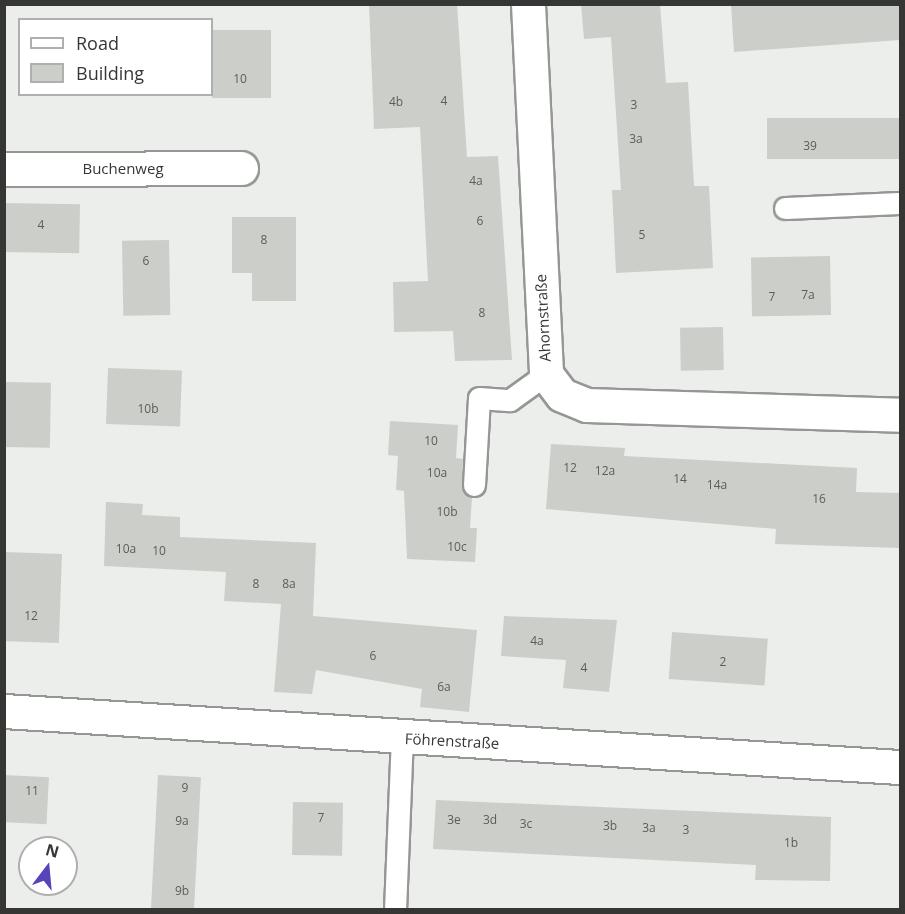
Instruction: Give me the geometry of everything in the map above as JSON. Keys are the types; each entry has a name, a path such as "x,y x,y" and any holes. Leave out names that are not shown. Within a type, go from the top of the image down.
{"street":[{"name":"Ahornstraße","path":"528,4 546,374 562,394 587,405 900,415"},
{"name":"Buchenweg","path":"4,169 241,168"},
{"name":"Föhrenstraße","path":"4,711 402,738 900,767"}],"lane":[{"path":"785,208 900,203"},
{"path":"474,485 479,398 510,400 546,374"},
{"path":"395,909 402,738"}],"building":[{"path":"369,4 457,4 467,157 498,156 512,360 455,361 453,331 394,332 393,282 428,281 420,127 374,129"},
{"path":"581,4 660,4 666,83 688,82 694,186 709,186 713,268 616,273 612,190 621,190 611,37 584,39"},
{"path":"731,4 900,4 900,40 734,52"},
{"path":"213,30 271,30 271,98 212,98"},
{"path":"767,118 900,118 900,159 767,159"},
{"path":"4,203 80,204 79,253 4,252"},
{"path":"232,217 296,217 296,301 252,301 252,273 232,273"},
{"path":"169,240 170,315 123,316 122,241"},
{"path":"830,256 831,315 752,316 751,257"},
{"path":"723,327 724,370 681,371 680,328"},
{"path":"108,368 182,371 180,427 106,424"},
{"path":"4,382 51,383 50,448 4,447"},
{"path":"390,421 458,425 456,458 463,459 462,490 472,497 470,528 477,528 475,562 407,559 404,491 396,490 398,456 388,455"},
{"path":"551,444 625,448 624,456 857,468 856,492 900,493 900,548 775,544 776,529 546,509"},
{"path":"106,502 143,504 142,515 180,517 180,537 316,543 313,616 477,630 469,712 420,707 422,689 316,670 312,694 274,692 281,604 224,601 226,572 104,566"},
{"path":"4,552 62,554 59,643 4,641"},
{"path":"504,616 617,620 609,692 563,688 566,660 501,656"},
{"path":"672,632 768,639 764,686 669,679"},
{"path":"4,775 49,777 46,824 4,822"},
{"path":"158,775 201,777 194,910 151,909"},
{"path":"436,800 831,817 830,881 755,880 756,865 433,849"},
{"path":"293,802 343,803 342,856 292,855"}]}
